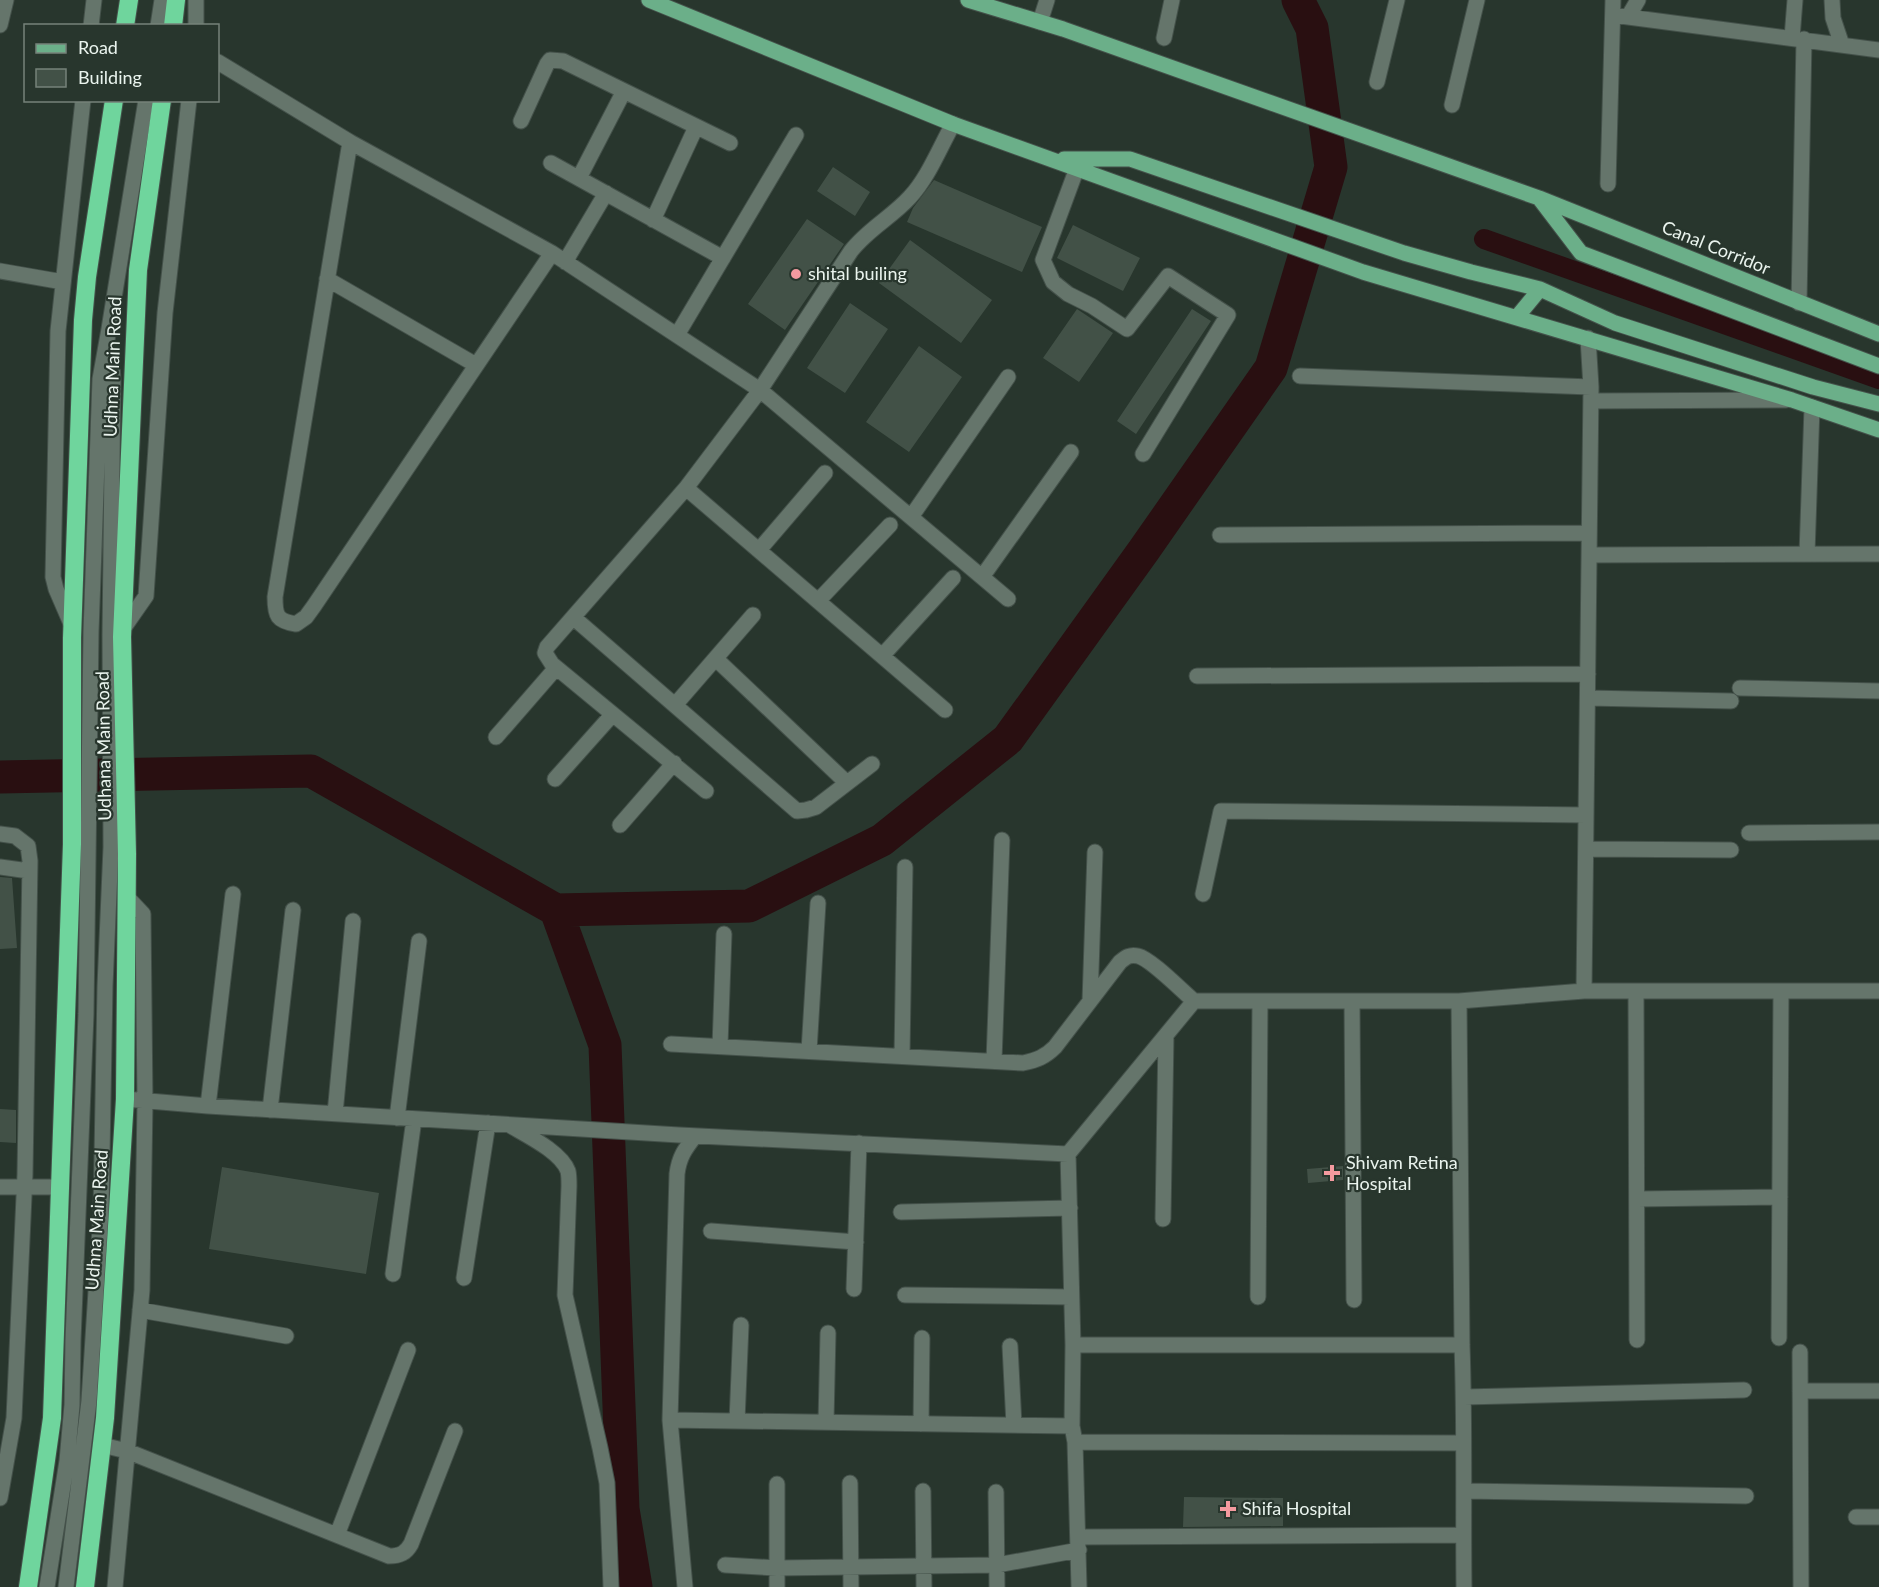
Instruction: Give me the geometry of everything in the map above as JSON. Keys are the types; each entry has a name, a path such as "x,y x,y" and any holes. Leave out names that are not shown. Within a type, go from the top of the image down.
{"highway":[{"path":"125,24 129,0"},
{"path":"173,24 176,0"},
{"path":"28,1587 52,1418 60,1187 81,842 73,633 83,320 87,277 114,102"},
{"name":"Udhna Main Road","path":"118,634 138,270 162,102"},
{"name":"Udhana Main Road","path":"118,634 119,851"},
{"name":"Udhna Main Road","path":"85,1587 105,1418 125,1099 126,896 119,851"}],"main road":[{"path":"649,0 953,124 1363,272 1792,400 1879,430"},
{"path":"968,0 1040,22"},
{"name":"Canal Corridor","path":"1040,22 1539,198 1879,334"},
{"path":"1053,159 1130,159 1370,242 1471,272 1540,289 1615,323 1813,387 1879,404"},
{"path":"1539,198 1581,253 1879,366"},
{"path":"1517,317 1540,289"}],"street":[{"path":"0,25 6,0"},
{"path":"91,24 94,0"},
{"path":"158,24 162,0"},
{"path":"196,0 196,24"},
{"path":"1040,22 1047,0"},
{"path":"1164,38 1172,0"},
{"path":"1377,82 1397,0"},
{"path":"1452,105 1477,0"},
{"path":"1618,10 1638,0"},
{"path":"1796,0 1799,303"},
{"path":"1832,0 1833,18 1842,45"},
{"path":"1618,10 1879,50"},
{"path":"1608,184 1618,10"},
{"path":"521,121 550,60 563,61 730,143"},
{"path":"219,63 350,142 559,258 760,390 1008,599"},
{"path":"579,178 624,91"},
{"path":"73,633 53,577 58,331 83,102"},
{"path":"47,1587 67,1461 72,1405 86,1014 81,842 100,379 146,102"},
{"path":"118,634 146,596 165,313 189,102"},
{"path":"706,791 556,668 547,659 545,653 553,640 686,488 760,390 858,242 902,206 917,189 953,124"},
{"path":"653,220 696,127"},
{"path":"677,335 796,135"},
{"path":"350,142 275,597 277,617 286,623 296,624 306,617 476,365 606,193"},
{"path":"551,163 723,258"},
{"path":"1077,168 1044,260 1053,282 1068,294 1092,306 1127,329 1168,276 1228,315 1143,454"},
{"path":"0,271 63,282"},
{"path":"327,279 476,365"},
{"path":"109,329 113,380 118,634"},
{"path":"1584,991 1591,394 1588,338"},
{"path":"1300,376 1591,394 1792,400"},
{"path":"911,517 1008,377"},
{"path":"1807,554 1812,407"},
{"path":"982,576 1071,452"},
{"path":"759,550 825,472"},
{"path":"686,488 945,710"},
{"path":"818,601 890,525"},
{"path":"1220,535 1589,532"},
{"path":"1589,555 1879,554"},
{"path":"882,656 953,578"},
{"path":"675,705 753,615"},
{"path":"574,618 797,811 816,807 872,764"},
{"path":"716,659 847,783"},
{"path":"496,737 556,668"},
{"path":"1197,676 1588,674"},
{"path":"1588,698 1879,691"},
{"path":"555,779 612,715"},
{"path":"620,825 674,763"},
{"path":"1203,894 1221,811 1586,815"},
{"path":"1749,833 1879,832"},
{"path":"0,834 15,836 28,846 29,871 25,1186 14,1418 0,1498"},
{"path":"994,1061 1002,840"},
{"path":"1587,849 1731,850"},
{"path":"66,1587 89,1401 101,1212 105,986 119,851"},
{"path":"1090,1001 1095,852"},
{"path":"0,867 29,871"},
{"path":"902,1056 905,867"},
{"path":"208,1106 233,894"},
{"path":"114,1587 142,1278 145,1102 143,914 126,896"},
{"path":"809,1051 818,903"},
{"path":"270,1110 293,910"},
{"path":"335,1114 352,921"},
{"path":"720,1046 724,934"},
{"path":"396,1118 419,941"},
{"path":"671,1044 1023,1063 1038,1060 1056,1047 1120,962 1130,955 1136,955 1149,962 1194,1001 1459,1001 1584,991 1879,991"},
{"path":"1636,991 1637,1340"},
{"path":"1779,1338 1781,991"},
{"path":"1079,1587 1075,1442 1072,1426 1073,1345 1068,1154 1194,1001"},
{"path":"1258,1297 1260,1001"},
{"path":"1352,1001 1354,1300"},
{"path":"1459,1001 1464,1397 1462,1443 1465,1491 1464,1587"},
{"path":"1163,1219 1167,1035"},
{"path":"125,1099 695,1136 1068,1154"},
{"path":"393,1274 414,1119"},
{"path":"464,1278 488,1123"},
{"path":"509,1124 551,1151 568,1172 565,1295 607,1483 611,1587"},
{"path":"685,1587 670,1420 677,1174 683,1151 695,1136"},
{"path":"854,1289 859,1143"},
{"path":"0,1187 60,1187"},
{"path":"1636,1199 1780,1197"},
{"path":"901,1212 1070,1208"},
{"path":"711,1231 856,1242"},
{"path":"905,1295 1071,1297"},
{"path":"140,1311 286,1336"},
{"path":"737,1421 741,1325"},
{"path":"825,1422 828,1333"},
{"path":"921,1424 922,1338"},
{"path":"1073,1345 1462,1345"},
{"path":"1010,1346 1014,1425"},
{"path":"337,1535 408,1350"},
{"path":"1800,1352 1802,1587"},
{"path":"1464,1397 1744,1390"},
{"path":"1800,1391 1879,1391"},
{"path":"670,1420 1072,1426"},
{"path":"102,1445 127,1450 389,1556 397,1556 407,1552 411,1544 455,1431"},
{"path":"1075,1442 1462,1443"},
{"path":"850,1483 851,1587"},
{"path":"777,1484 777,1587"},
{"path":"924,1491 924,1587"},
{"path":"1465,1491 1746,1496"},
{"path":"996,1492 997,1587"},
{"path":"1856,1517 1879,1517"},
{"path":"725,1565 777,1568 997,1565 1079,1544 1463,1535"}],"building":[{"path":"833,167 870,192 855,216 817,191"},
{"path":"934,180 1042,227 1022,272 907,222 913,208"},
{"name":"shital builing","path":"807,219 844,244 785,330 748,304"},
{"path":"1073,225 1140,258 1123,291 1057,258"},
{"path":"910,240 992,300 961,343 879,283"},
{"path":"850,303 888,329 845,393 807,368"},
{"path":"1077,309 1113,333 1079,382 1043,358"},
{"path":"1192,309 1211,321 1136,434 1117,421"},
{"path":"919,346 962,377 909,452 866,422"},
{"path":"0,877 12,878 17,948 0,949"},
{"path":"0,1109 16,1110 16,1143 0,1142"},
{"path":"1343,1166 1343,1180 1308,1183 1307,1169"},
{"path":"222,1167 379,1193 366,1274 209,1249"},
{"path":"1184,1497 1283,1498 1283,1526 1183,1527"}],"waterway":[{"path":"556,910 749,906 882,840 1008,739 1271,368 1331,167 1312,28 1298,0"},
{"path":"1484,239 1879,379"},
{"path":"0,777 311,771 556,910 605,1045 623,1509 636,1587"}],"place":[{"name":"shital builing","path":"796,274"},
{"name":"Shivam Retina Hospital","path":"1332,1173"},
{"name":"Shifa Hospital","path":"1228,1509"}]}
